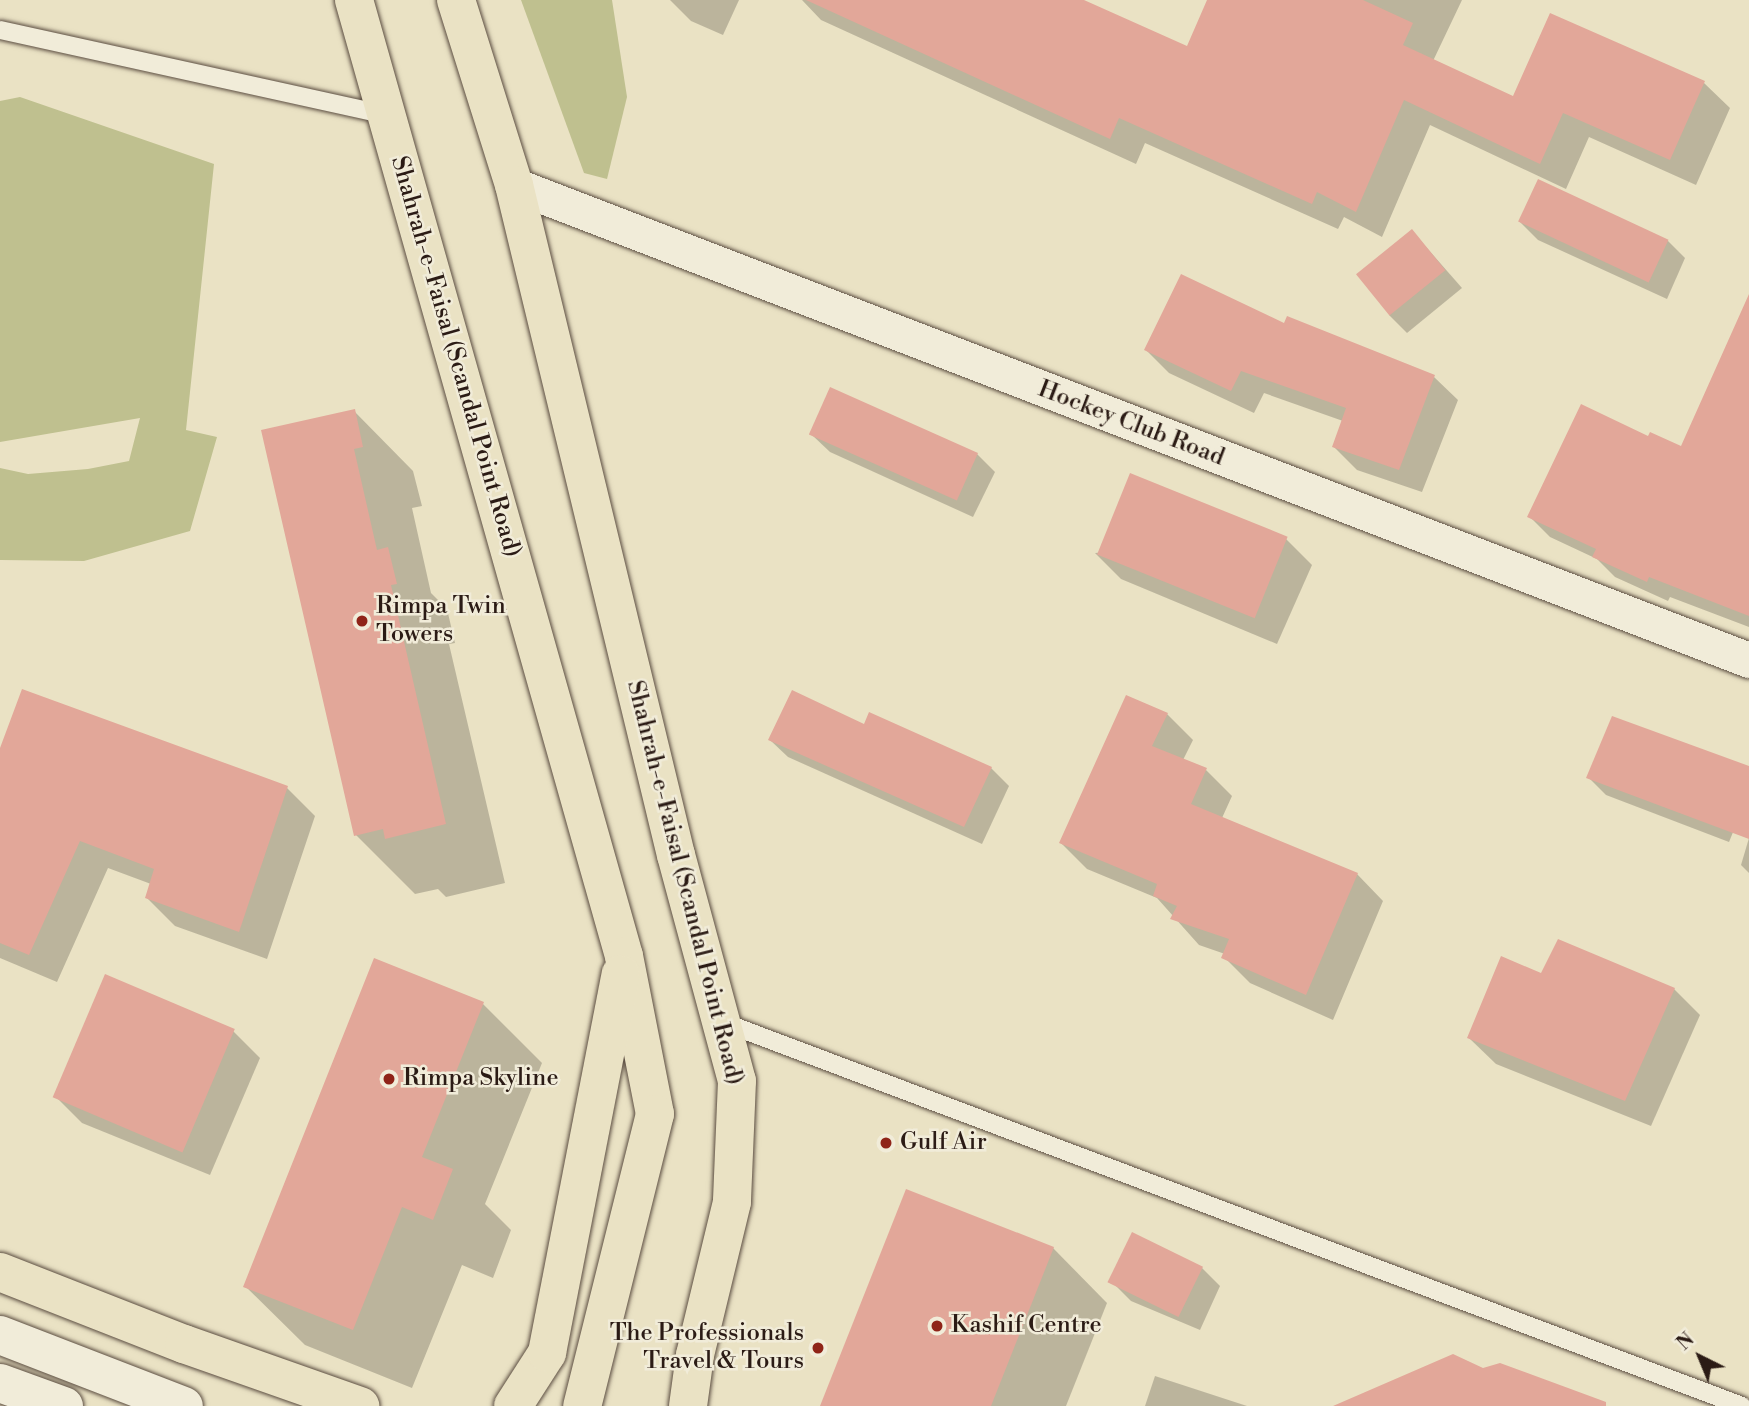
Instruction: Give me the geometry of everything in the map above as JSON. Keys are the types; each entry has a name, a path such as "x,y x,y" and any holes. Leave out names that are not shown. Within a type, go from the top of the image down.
{"highway":[{"name":"Shahrah-e-Faisal (Scandal Point Road)","path":"354,0 624,956 655,1114 582,1406"},
{"name":"Shahrah-e-Faisal (Scandal Point Road)","path":"456,0 514,185 676,855 737,1081 732,1202 695,1354 688,1406"},
{"path":"513,1406 547,1353 624,956"},
{"path":"0,1272 184,1343 360,1406"}],"main road":[{"path":"0,1335 184,1406"},
{"path":"0,1383 64,1406"}],"street":[{"name":"Hockey Club Road","path":"514,185 1749,660"}],"lane":[{"path":"0,30 386,115"},
{"path":"720,1021 1742,1406"}],"green space":[{"path":"521,0 612,0 627,97 607,179 584,173"},
{"path":"20,97 214,164 186,430 217,437 190,531 84,561 0,560 0,468 28,474 88,469 129,461 140,418 0,442 0,101"}],"building":[{"path":"806,0 1084,0 1187,46 1207,0 1363,0 1413,23 1403,45 1513,96 1550,13 1705,81 1670,160 1563,113 1540,164 1404,100 1356,212 1317,192 1312,204 1119,118 1110,139"},
{"path":"1538,179 1669,240 1649,282 1518,222"},
{"path":"1412,229 1445,270 1389,315 1356,274"},
{"path":"1181,274 1284,323 1287,316 1435,375 1399,470 1332,447 1346,408 1241,371 1231,391 1144,350"},
{"path":"1749,294 1749,616 1649,577 1647,582 1592,557 1596,549 1527,517 1581,404 1648,436 1650,432 1681,446"},
{"path":"830,387 978,453 957,500 809,435"},
{"name":"Rimpa Twin Towers","path":"355,409 363,447 354,449 377,550 388,547 397,584 391,585 446,824 385,839 383,829 354,836 261,430"},
{"path":"1130,473 1288,537 1255,618 1097,555"},
{"path":"22,689 288,786 239,932 145,898 154,869 80,841 29,955 0,943 0,748"},
{"path":"792,690 864,724 869,712 992,767 964,827 768,740"},
{"path":"1126,695 1168,713 1152,746 1207,768 1191,804 1358,873 1306,995 1221,958 1229,939 1170,919 1177,906 1153,896 1157,884 1059,843"},
{"path":"1612,716 1749,766 1749,839 1586,778"},
{"path":"1558,939 1675,988 1625,1101 1467,1038 1501,956 1541,973"},
{"name":"Rimpa Skyline","path":"374,958 484,1002 422,1157 453,1169 433,1220 402,1207 353,1330 243,1287"},
{"path":"105,974 235,1029 182,1152 53,1097"},
{"name":"Kashif Centre","path":"906,1189 1054,1247 991,1406 820,1406"},
{"path":"1132,1232 1203,1267 1178,1317 1107,1282"},
{"path":"1453,1354 1483,1368 1500,1363 1606,1402 1606,1406 1333,1406"}],"place":[{"name":"Rimpa Twin Towers","path":"362,621"},
{"name":"Rimpa Skyline","path":"389,1079"},
{"name":"Gulf Air","path":"886,1143"},
{"name":"Kashif Centre","path":"937,1326"},
{"name":"The Professionals Travel & Tours","path":"818,1348"}]}
